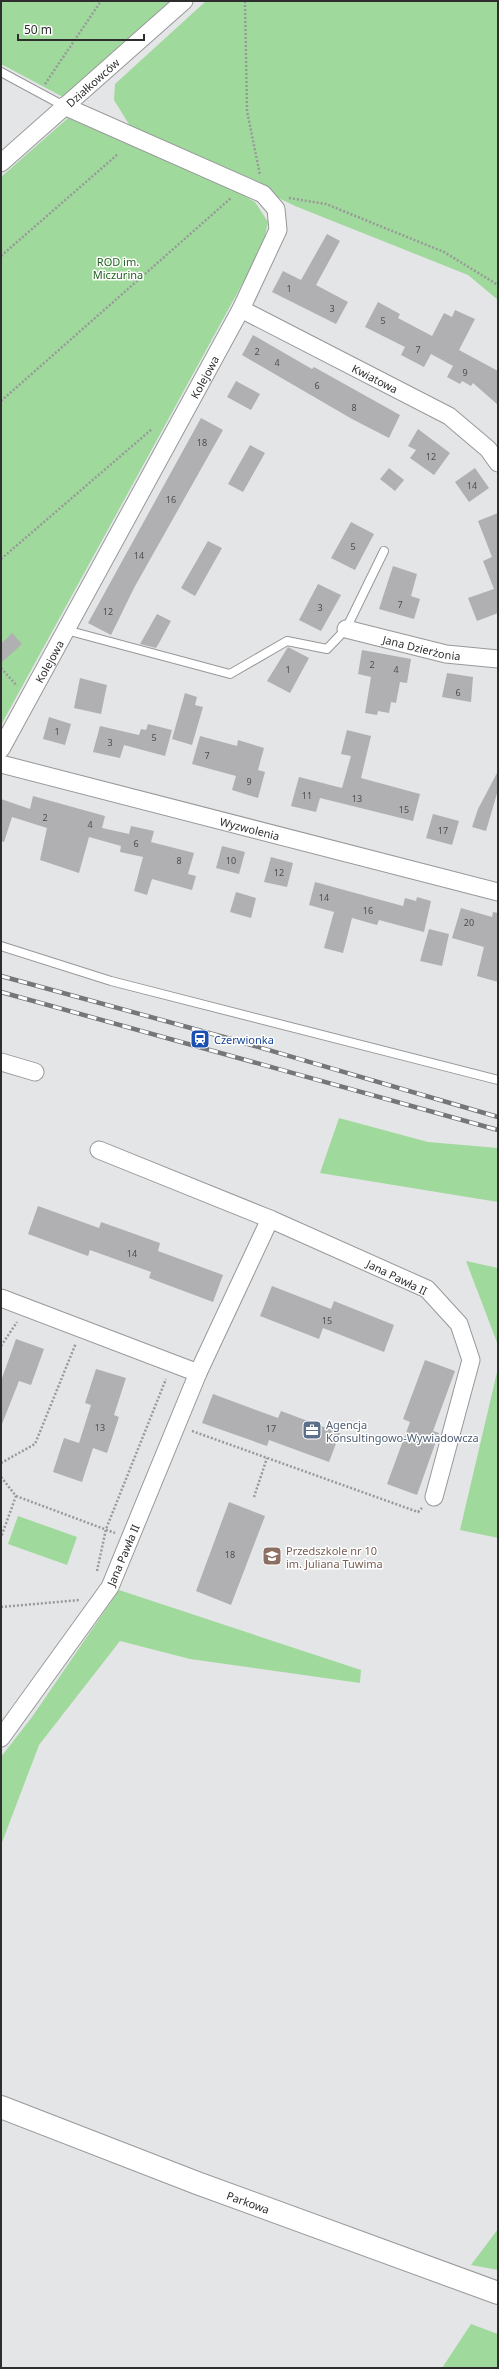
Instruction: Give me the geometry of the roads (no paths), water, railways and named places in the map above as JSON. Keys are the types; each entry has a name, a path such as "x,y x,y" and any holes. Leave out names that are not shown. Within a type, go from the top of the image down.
{"street":[{"name":"Działkowców","path":"1,163 184,1"},
{"name":"Kolejowa","path":"1,748 241,309 278,230 276,209 263,194 64,106"},
{"name":"Kwiatowa","path":"241,309 449,416 488,449 498,463"},
{"name":"Jana Dzierżonia","path":"346,629 446,654 498,659"},
{"name":"Wyzwolenia","path":"1,764 498,892"},
{"path":"1,1062 35,1072"},
{"name":"Jana Pawła II","path":"100,1150 270,1219 427,1289 459,1324 471,1360 434,1497"},
{"name":"Jana Pawła II","path":"1,1738 110,1587 198,1373 270,1219"},
{"path":"1,1298 198,1373"},
{"name":"Parkowa","path":"1,2107 197,2183 498,2293"}],"lane":[{"path":"1,72 64,106"},
{"path":"66,630 230,674 287,641 326,649 346,629 384,551"},
{"path":"1,946 111,981 498,1080"}],"railway":[{"path":"1,976 231,1039 498,1117"},
{"path":"1,992 498,1130"}],"place":[{"name":"Czerwionka","path":"200,1039"},
{"name":"Agencja Konsultingowo-Wywiadowcza","path":"312,1430"},
{"name":"Przedszkole nr 10 im. Juliana Tuwima","path":"272,1556"}],"park label":[{"name":"ROD im. Miczurina","path":"118,267"}]}
